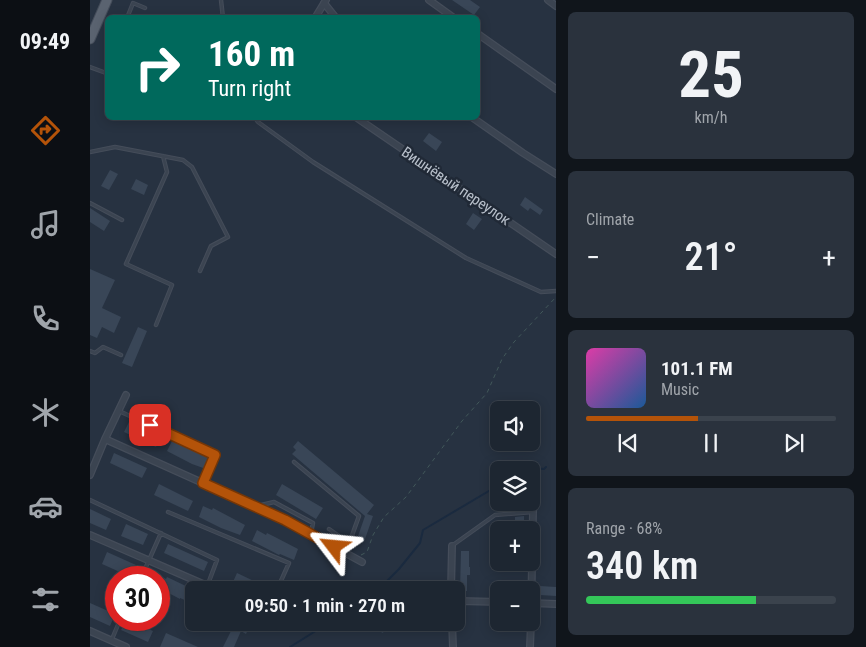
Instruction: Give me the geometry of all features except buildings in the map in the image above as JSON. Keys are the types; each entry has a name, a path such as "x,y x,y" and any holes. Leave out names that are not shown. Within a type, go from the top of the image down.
{"main road":[{"path":"90,36 107,0"}],"street":[{"path":"429,0 450,15"},
{"path":"548,0 556,6"},
{"path":"317,15 325,2 334,15"},
{"path":"480,35 556,89"},
{"name":"Вишнёвый переулок","path":"360,120 556,254"},
{"path":"476,120 556,174"},
{"path":"90,475 92,466 126,394"},
{"path":"105,439 256,506 359,561"},
{"path":"532,581 533,512"},
{"path":"90,535 196,581"},
{"path":"451,581 452,546"},
{"path":"465,601 490,602"},
{"path":"540,603 556,604"},
{"path":"90,631 126,647"},
{"path":"452,631 453,647"},
{"path":"530,647 531,631"}],"lane":[{"path":"221,0 222,15"},
{"path":"128,15 133,3 145,8"},
{"path":"90,67 105,73"},
{"path":"256,120 313,162 466,258 541,292 556,291"},
{"path":"90,152 115,147 183,160 192,167 228,237 211,246 200,271"},
{"path":"156,325 172,285 126,264 167,172 163,156"},
{"path":"90,203 122,220"},
{"path":"90,351 95,353 103,347 121,355"},
{"path":"119,411 215,455 203,483"},
{"path":"294,462 359,516 346,554"},
{"path":"90,500 217,560 210,581"},
{"path":"256,506 274,502 313,523 310,534"},
{"path":"168,512 289,563 281,581"},
{"path":"452,546 495,515 533,512"},
{"path":"329,528 350,543"},
{"path":"147,566 161,533"},
{"path":"111,641 115,631"}],"path":[{"path":"359,561 367,552 373,534 384,517 406,497 462,421 487,393 502,359 514,342 556,297"}],"waterway":[{"path":"540,469 546,467"},
{"path":"387,581 420,543 423,530 490,490"},
{"path":"290,647 316,631"}],"route":[{"path":"150,425 215,455 203,483 285,520 334,547"}]}
